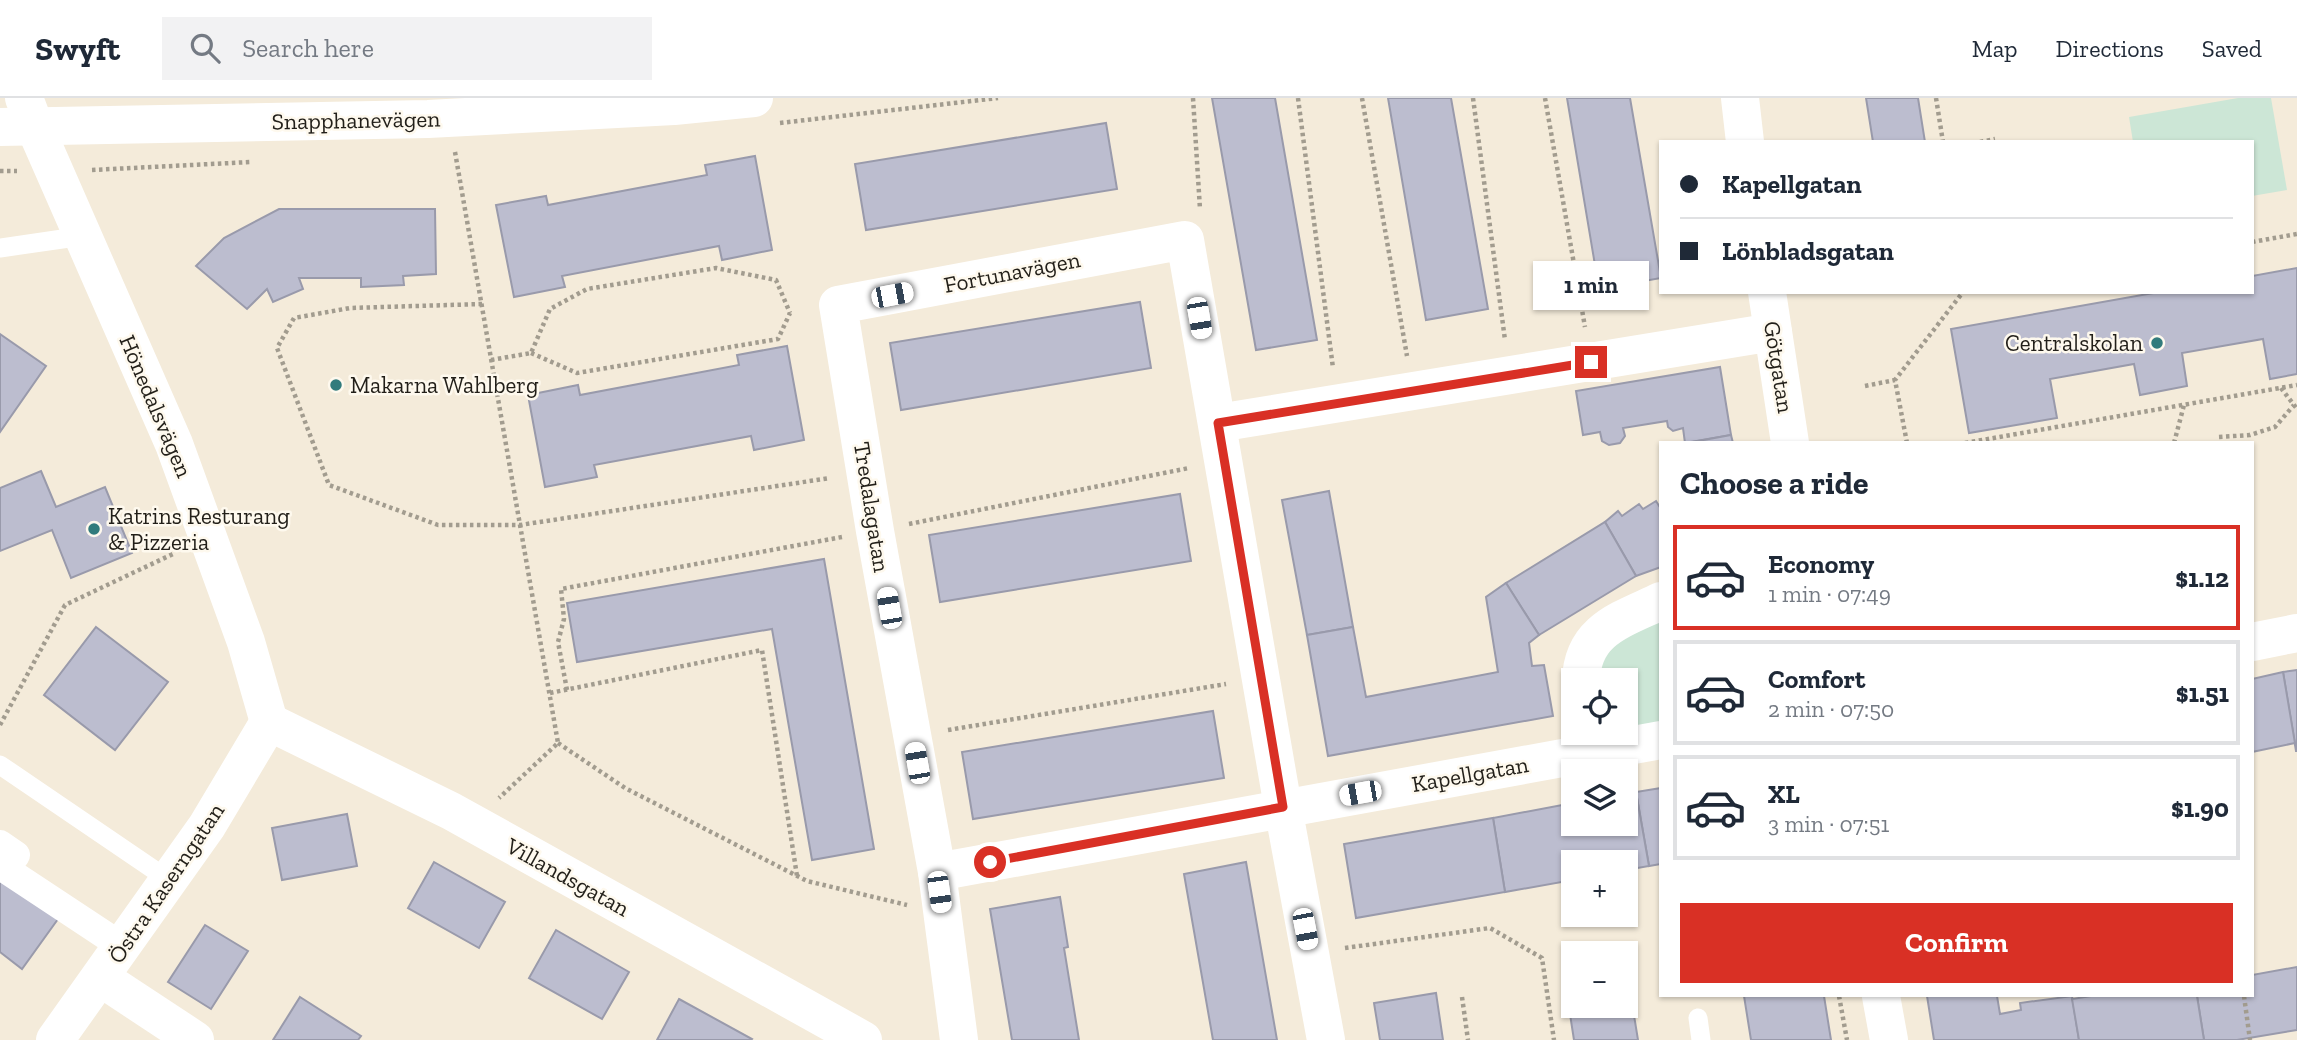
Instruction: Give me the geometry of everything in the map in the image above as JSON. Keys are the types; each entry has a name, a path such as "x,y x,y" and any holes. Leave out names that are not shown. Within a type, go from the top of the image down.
{"street":[{"name":"Snapphanevägen","path":"20,117 428,119 674,106 754,98"},
{"path":"1740,98 1745,140"},
{"name":"Hönedalsvägen","path":"20,117 83,236 174,444 246,642 269,722"},
{"name":"Fortunavägen","path":"838,305 1185,240"},
{"path":"1185,240 1326,1040"},
{"name":"Götgatan","path":"1767,294 1790,441"},
{"name":"Tredalagatan","path":"838,305 875,531 937,872 959,1040"},
{"path":"1218,423 1773,332"},
{"path":"1581,668 1581,662 1598,634 1659,602"},
{"path":"2254,642 2297,633"},
{"name":"Villandsgatan","path":"269,722 472,823 863,1040"},
{"name":"Östra Kaserngatan","path":"55,1040 207,825 269,722"},
{"name":"Kapellgatan","path":"1638,741 1659,740"},
{"name":"Kapellgatan","path":"937,872 1283,807 1578,745"},
{"path":"0,844 16,855 5,869 122,947"},
{"path":"101,978 195,1040"},
{"path":"1881,997 1889,1040"}],"lane":[{"path":"0,248 83,236"},
{"path":"0,765 169,880"},
{"path":"1698,1018 1701,1040"}],"path":[{"path":"1185,240 1201,219 1193,98"},
{"path":"1298,98 1338,404"},
{"path":"1362,98 1413,391"},
{"path":"1473,98 1510,376"},
{"path":"1545,98 1591,362"},
{"path":"1936,98 1943,140"},
{"path":"1990,140 1995,139"},
{"path":"454,148 558,743 625,788 807,881 942,913"},
{"path":"2254,242 2297,234"},
{"path":"491,359 531,353 576,373 778,338 790,313 776,280 716,268 587,289 550,309 531,353"},
{"path":"1865,386 1895,380 1962,294"},
{"path":"481,304 350,308 295,318 276,348 330,485 438,525 520,525 866,473"},
{"path":"1895,380 1907,441"},
{"path":"1977,441 2297,385"},
{"path":"2220,437 2250,435 2275,427 2295,407 2281,388"},
{"path":"2175,441 2184,405"},
{"path":"567,690 558,642 564,619 561,589 875,531 1224,461"},
{"path":"0,726 65,605 208,538"},
{"path":"550,693 762,650 797,876"},
{"path":"912,736 1261,678"},
{"path":"472,823 558,743"},
{"path":"1310,953 1490,928 1542,958 1554,1040"},
{"path":"1839,997 1847,1040"},
{"path":"2244,997 2250,1040"},
{"path":"1462,998 1468,1040"}],"green space":[{"path":"2238,98 2271,98 2287,190 2254,196 2254,140 2133,140 2129,117"},
{"path":"1659,622 1659,723 1638,727 1638,668 1596,668 1626,634"}],"building":[{"path":"1212,98 1275,98 1317,340 1256,350"},
{"path":"1388,98 1451,98 1488,309 1426,320"},
{"path":"1567,98 1630,98 1659,266 1659,278 1599,289"},
{"path":"1866,98 1918,98 1925,140 1873,140"},
{"path":"1106,123 1117,189 866,230 855,164"},
{"path":"755,156 772,250 722,260 719,246 562,276 565,287 514,297 496,205 546,196 548,205 707,175 705,165"},
{"path":"279,209 435,209 436,274 403,276 404,285 361,287 361,278 299,278 303,289 273,302 267,289 247,309 196,266 224,238"},
{"path":"2297,268 2297,374 2270,379 2263,339 2182,353 2187,386 2140,395 2134,364 2050,379 2057,418 1969,433 1951,329 2148,294 2254,294 2254,276"},
{"path":"1140,302 1151,368 901,410 890,343"},
{"path":"0,334 46,366 0,432"},
{"path":"787,346 804,440 754,450 751,436 594,465 597,477 545,487 528,395 578,385 580,395 739,365 737,355"},
{"path":"1720,367 1731,435 1685,441 1683,428 1673,431 1668,427 1667,421 1623,428 1625,436 1620,443 1609,445 1602,441 1600,432 1583,435 1576,391"},
{"path":"1731,435 1732,441 1698,441"},
{"path":"41,471 56,507 105,487 132,553 71,578 52,530 0,551 0,488"},
{"path":"1329,491 1353,627 1307,635 1282,500"},
{"path":"1180,494 1191,561 940,602 929,535"},
{"path":"1656,501 1659,506 1659,568 1636,576 1605,522 1618,511 1622,516 1639,504 1643,509"},
{"path":"1605,522 1636,576 1539,635 1506,583"},
{"path":"824,559 874,849 812,860 772,629 577,662 567,603"},
{"path":"1506,583 1539,635 1529,643 1532,666 1544,665 1553,716 1328,756 1307,635 1353,627 1366,697 1498,672 1486,597"},
{"path":"96,627 168,682 115,750 44,695"},
{"path":"2297,670 2297,751 2296,751 2283,672"},
{"path":"2283,672 2295,743 2254,752 2254,679"},
{"path":"1213,711 1224,778 973,819 962,752"},
{"path":"1659,788 1659,864 1649,866 1638,792"},
{"path":"1638,803 1649,866 1638,868 1638,850 1561,850 1561,882 1505,892 1493,818 1561,805 1561,836 1638,836"},
{"path":"347,814 357,866 282,880 272,828"},
{"path":"1493,818 1505,892 1356,918 1344,844"},
{"path":"434,862 505,902 479,948 408,908"},
{"path":"1246,862 1277,1040 1213,1040 1184,874"},
{"path":"0,878 58,919 22,969 0,952"},
{"path":"1060,897 1068,947 1064,948 1079,1040 1012,1040 990,909"},
{"path":"205,925 248,951 211,1009 168,982"},
{"path":"556,930 629,972 602,1019 529,978"},
{"path":"2297,967 2297,1030 2237,1040 2204,1040 2197,997 2254,997 2254,975"},
{"path":"1436,993 1443,1040 1380,1040 1374,1003"},
{"path":"300,997 361,1036 358,1040 273,1040"},
{"path":"1744,997 1824,997 1831,1040 1751,1040"},
{"path":"1927,997 1997,997 2000,1014 2021,1010 2020,1003 2072,997 2079,1040 1934,1040"},
{"path":"2197,997 2204,1040 2079,1040 2072,999"},
{"path":"679,999 752,1039 657,1040"},
{"path":"1571,1018 1634,1018 1638,1040 1574,1040"}],"place":[{"name":"Centralskolan","path":"2157,343"},
{"name":"Makarna Wahlberg","path":"336,385"},
{"name":"Katrins Resturang & Pizzeria","path":"94,529"}],"route":[{"path":"990,862 1283,807 1218,423 1591,362"}]}
